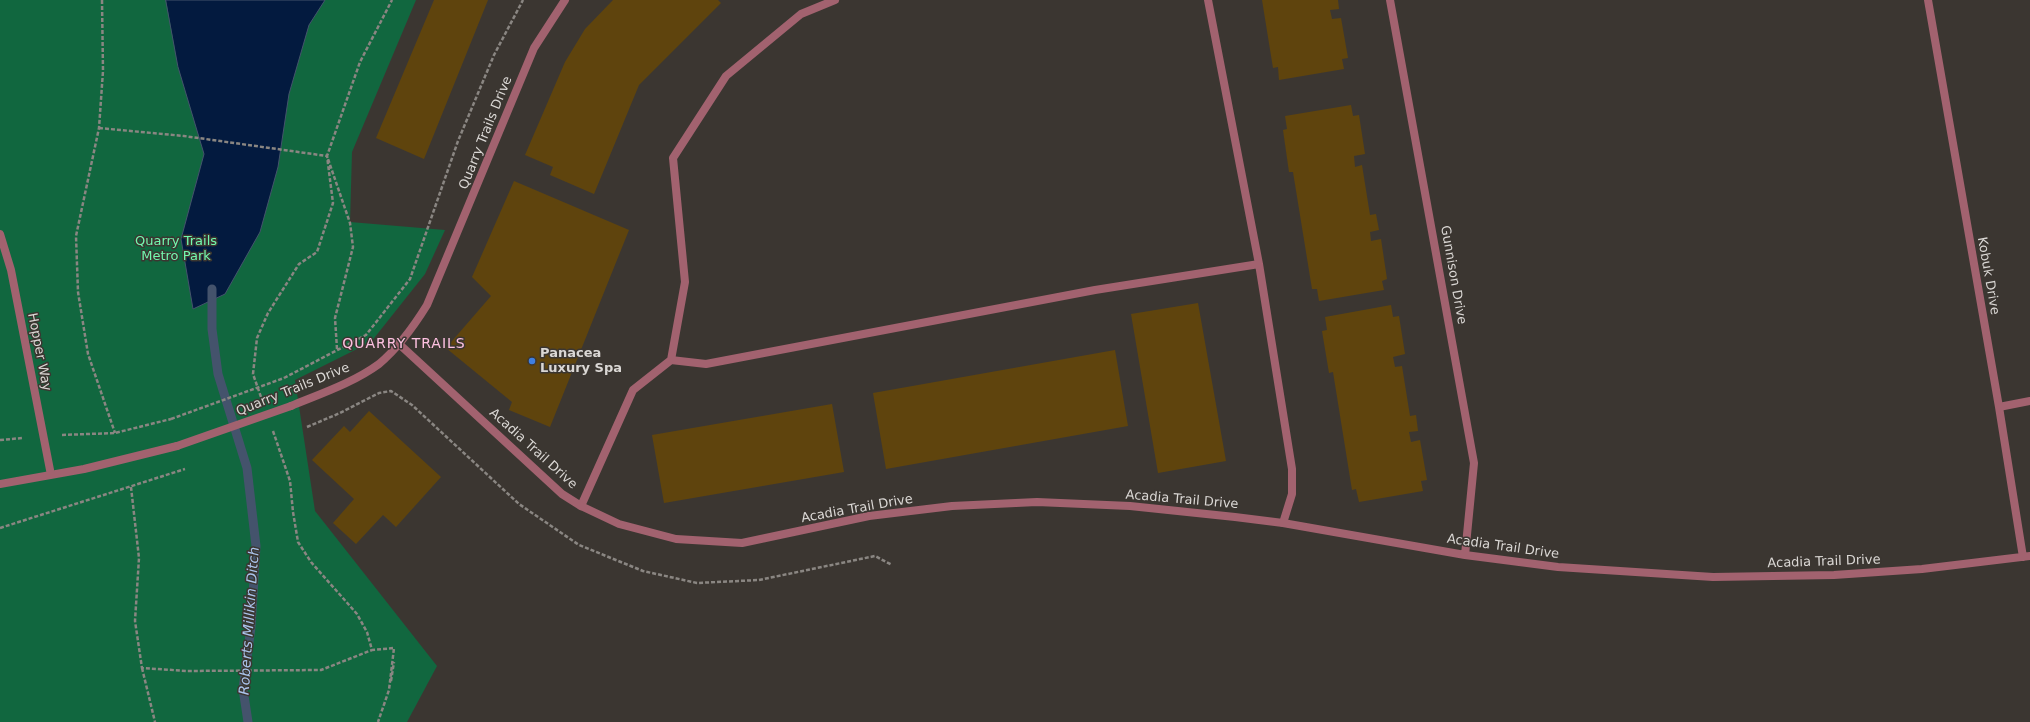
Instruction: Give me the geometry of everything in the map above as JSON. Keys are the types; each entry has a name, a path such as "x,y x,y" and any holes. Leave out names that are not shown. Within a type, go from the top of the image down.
{"street":[{"name":"Quarry Trails Drive","path":"0,484 84,469 177,446 291,406 353,380 379,363 414,326 428,305 534,48 565,0"},
{"path":"581,506 633,390 671,360 685,282 673,158 726,76 801,14 834,0"},
{"path":"1208,0 1259,264 1292,469 1292,494 1283,523"},
{"name":"Gunnison Drive","path":"1390,0 1474,463 1465,555"},
{"name":"Kobuk Drive","path":"1928,0 2026,556"},
{"name":"Hopper Way","path":"0,234 11,270 51,475"},
{"path":"671,360 706,364 1087,292 1259,264"},
{"name":"Acadia Trail Drive","path":"398,344 562,494 581,506 619,524 676,539 742,543 869,516 952,506 1037,502 1130,506 1283,523 1465,555 1558,567 1713,577 1834,575 1922,569 2026,556"},
{"path":"1999,407 2030,401"}],"path":[{"path":"102,0 103,71 99,128 76,236 78,292 88,354 115,433"},
{"path":"263,402 253,374 257,338 268,313 299,264 317,252 333,203 327,156 360,62 392,0"},
{"path":"0,440 43,436 115,433 171,419 284,378 366,335 410,279 458,141 494,55 524,0"},
{"path":"99,128 184,136 327,156"},
{"path":"327,156 350,223 353,247 335,318 337,349"},
{"path":"273,430 290,481 298,542 311,562 357,614 367,632 372,650"},
{"path":"0,528 185,469"},
{"path":"132,486 139,558 135,621 142,668 155,722"},
{"path":"142,668 187,671 321,670 372,650 394,648 389,690 378,722"}],"green space":[{"name":"Quarry Trails Metro Park","path":"0,0 416,0 352,152 350,222 445,230 425,274 371,342 295,380 315,511 437,666 407,722 0,722"}],"water":[{"path":"166,0 325,0 309,25 289,94 278,167 260,232 225,294 193,309 181,239 204,154 178,67"}],"building":[{"path":"434,0 488,0 424,159 376,138"},
{"path":"613,0 718,0 721,3 639,85 594,194 550,175 553,167 525,155 565,62 585,29"},
{"path":"1262,0 1338,0 1339,9 1330,10 1332,19 1341,18 1348,58 1342,59 1344,69 1279,80 1278,67 1273,68"},
{"path":"1351,105 1353,116 1359,115 1365,154 1354,156 1355,167 1362,165 1370,215 1376,214 1379,230 1370,232 1371,241 1381,239 1387,279 1382,281 1384,290 1319,301 1317,289 1312,289 1293,172 1289,172 1283,130 1287,129 1285,116"},
{"path":"514,181 629,230 550,427 509,410 512,402 446,348 491,296 472,277"},
{"path":"1198,303 1226,461 1158,473 1131,314"},
{"path":"1391,305 1393,317 1399,316 1405,354 1393,357 1395,367 1402,366 1410,416 1416,415 1418,431 1409,432 1411,442 1420,440 1427,480 1421,481 1423,491 1359,502 1356,489 1352,490 1333,372 1329,373 1322,331 1327,330 1325,317"},
{"path":"1115,350 1128,426 886,469 873,393"},
{"path":"832,404 844,472 664,503 652,435"},
{"path":"369,411 441,477 396,527 383,515 356,544 333,523 354,499 312,460 344,426 350,432"}],"waterway":[{"name":"Roberts Millikin Ditch","path":"212,289 212,329 218,374 247,468 256,546 251,627 243,689 248,722"}],"place":[{"name":"Panacea Luxury Spa","path":"532,361"}],"district":[{"name":"QUARRY TRAILS","path":"404,344"}]}
